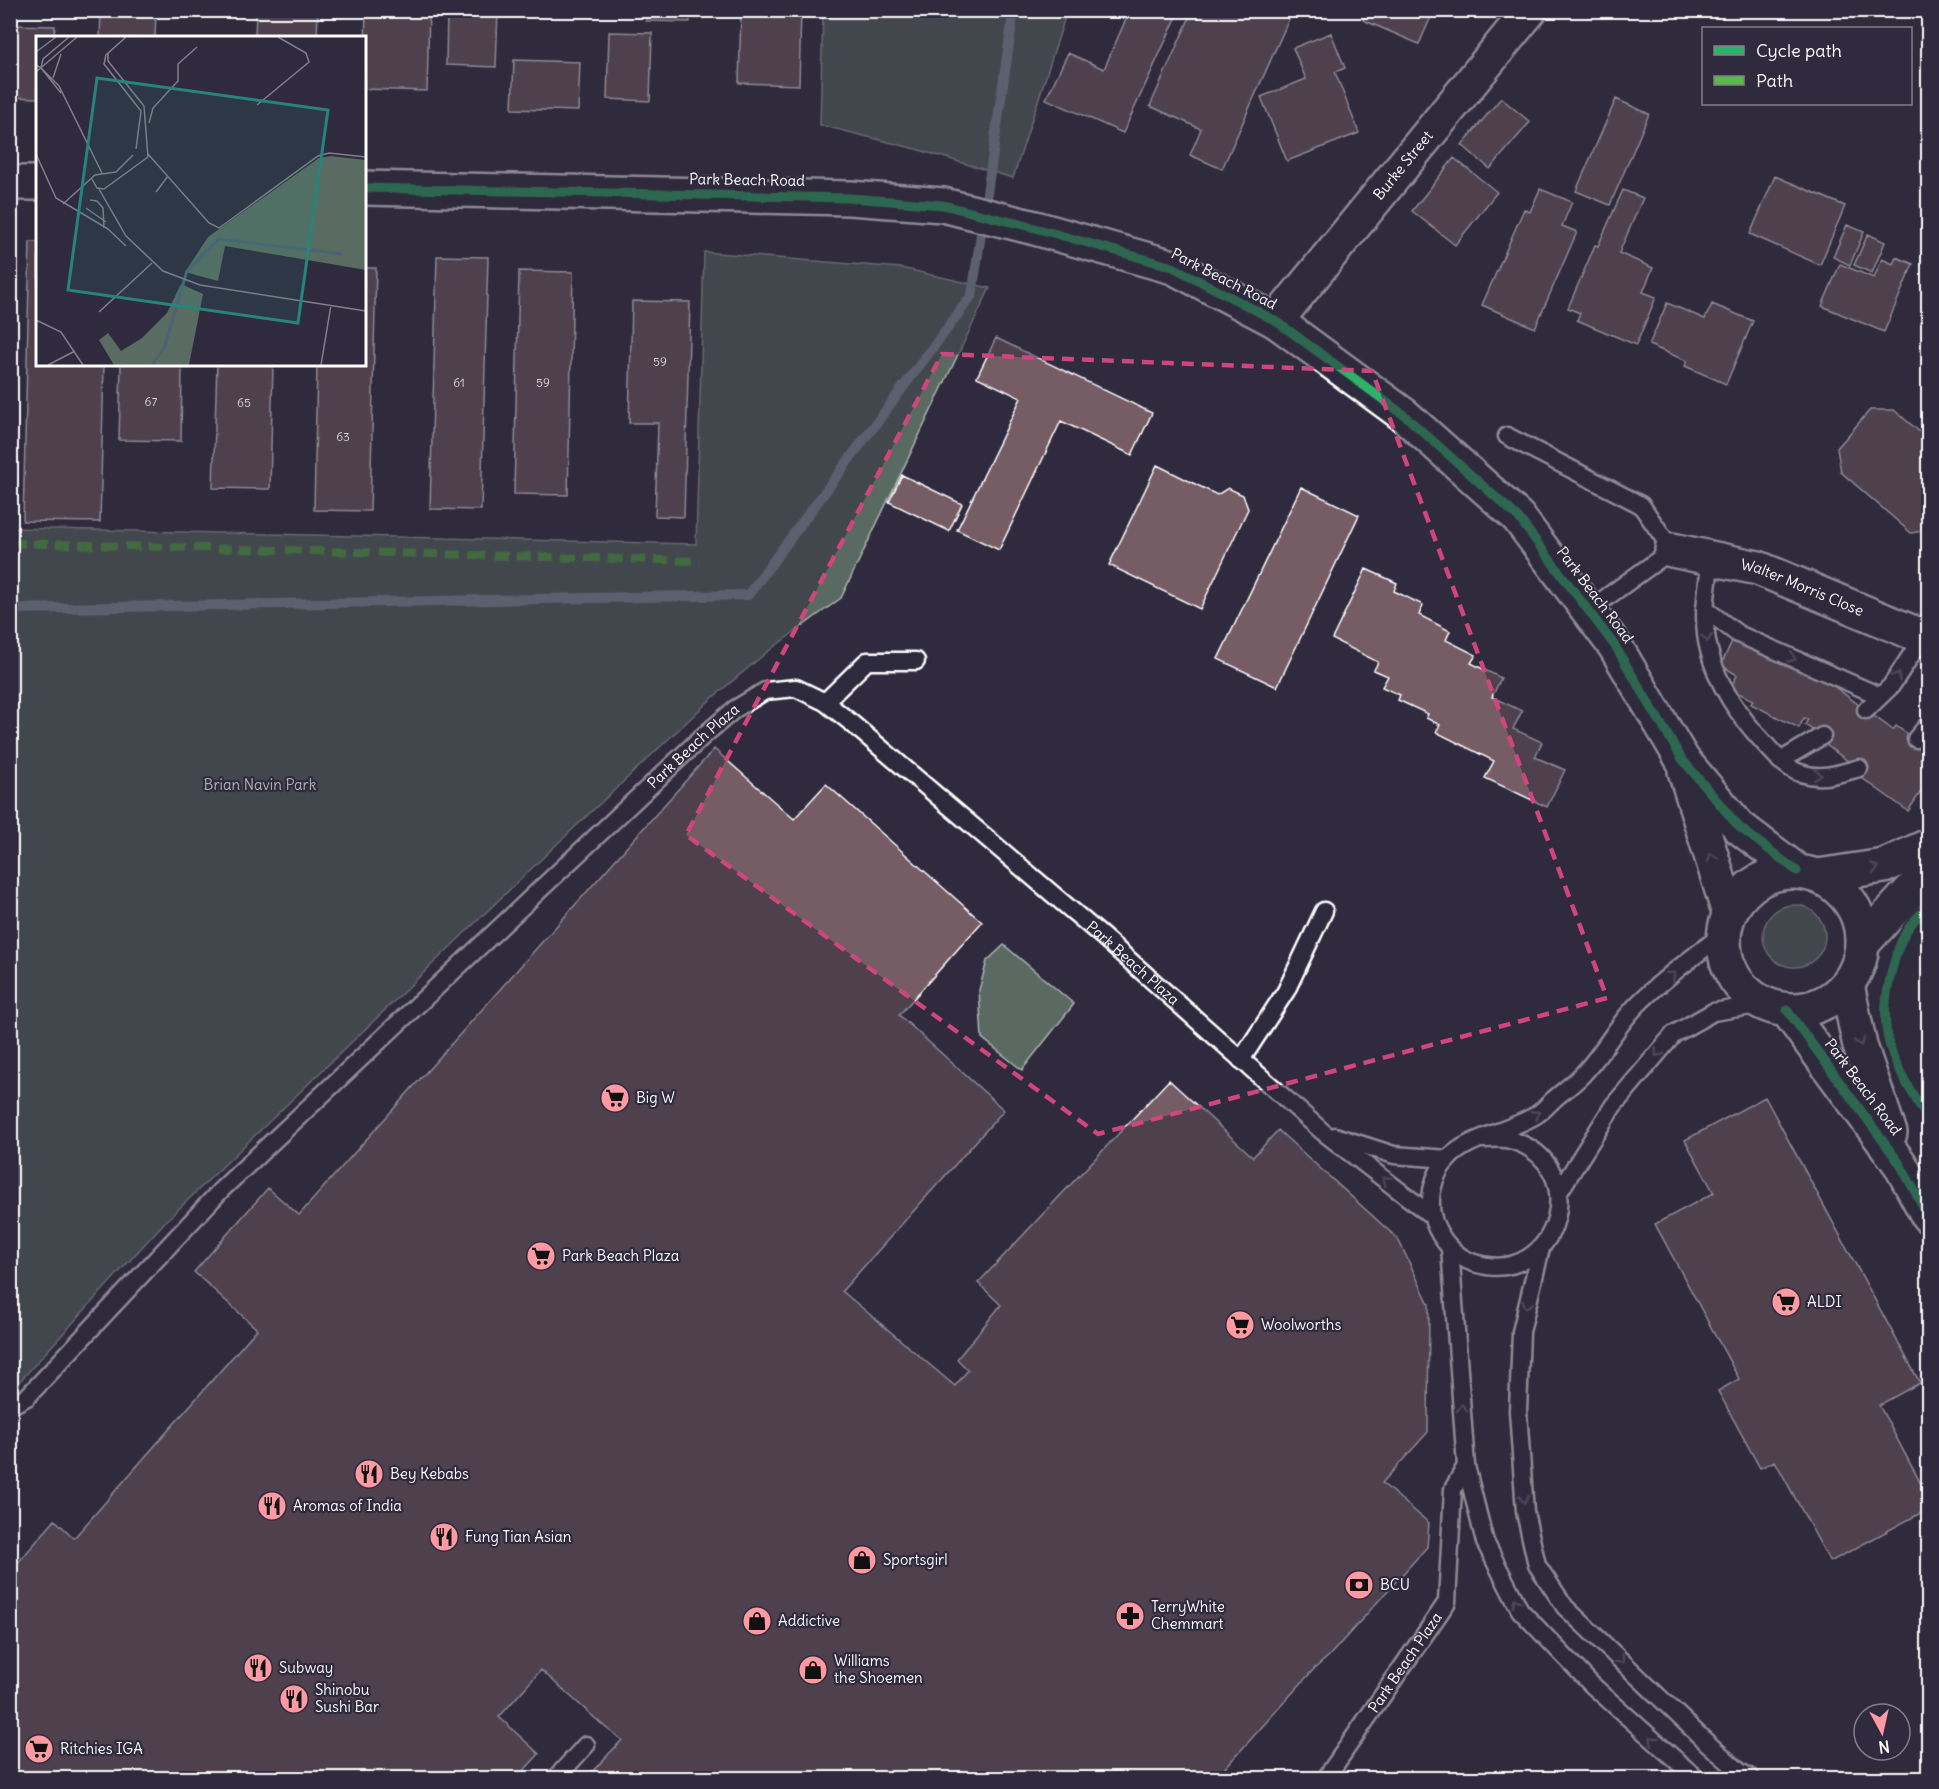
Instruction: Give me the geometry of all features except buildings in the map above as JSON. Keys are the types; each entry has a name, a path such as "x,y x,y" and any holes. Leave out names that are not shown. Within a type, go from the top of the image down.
{"street":[{"name":"Burke Street","path":"1276,321 1530,10"},
{"path":"10,183 36,183"},
{"name":"Park Beach Road","path":"366,188 850,198 943,205 1173,267 1276,321 1404,416 1518,517 1616,646 1682,759 1739,827 1808,874"},
{"name":"Walter Morris Close","path":"1672,550 1758,568 1926,638"},
{"name":"Park Beach Road","path":"1682,759 1727,923"},
{"path":"1808,874 1837,887 1851,903 1861,922 1863,943 1859,966 1847,985 1830,1000 1809,1008 1776,1007 1746,992 1733,975 1725,955 1727,923 1741,895 1757,881 1777,874 1808,874 1884,866 1929,846"},
{"path":"1863,943 1929,872"},
{"name":"Park Beach Road","path":"1847,985 1860,1046 1900,1164"},
{"name":"Park Beach Road","path":"1776,1007 1900,1164 1929,1216"}],"lane":[{"path":"1508,436 1641,505 1672,550 1588,610"},
{"path":"1711,559 1705,609 1708,649 1719,681 1742,720 1780,761 1798,773 1823,777 1859,768"},
{"path":"1705,609 1738,634 1880,696"},
{"path":"1866,710 1891,686 1926,638"},
{"path":"825,702 867,661 916,661"},
{"name":"Park Beach Plaza","path":"10,1406 27,1397 222,1189 702,737 735,709 765,691 796,688 825,702 928,787 1323,1132 1432,1216"},
{"path":"1916,739 1929,724"},
{"path":"1780,761 1822,736"},
{"path":"1241,1060 1286,991 1324,911"},
{"path":"1483,1139 1504,1138 1524,1145 1540,1157 1553,1173 1559,1192 1559,1213 1552,1232 1541,1248 1524,1260 1505,1266 1485,1266 1466,1260 1450,1248 1438,1233 1432,1216 1431,1196 1436,1176 1448,1159 1464,1146 1537,1115 1581,1075 1636,1005 1727,923"},
{"path":"1559,1192 1613,1106 1674,1034 1713,1012 1776,1007"},
{"path":"1323,1132 1394,1155 1448,1159"},
{"path":"1450,1248 1466,1466 1485,1542 1520,1610 1592,1685 1696,1779"},
{"path":"1541,1248 1521,1332 1518,1411 1524,1512 1537,1565 1565,1607 1704,1740 1751,1779"},
{"name":"Park Beach Plaza","path":"1326,1779 1447,1602 1453,1489 1466,1466"},
{"path":"556,1779 586,1745"}],"highlighted area":[{"path":"942,354 1372,371 1607,998 1098,1134 686,835"}],"green space":[{"path":"823,11 1067,11 1013,178 916,149 820,125"},
{"name":"Brian Navin Park","path":"704,252 901,268 990,288 841,598 767,652 711,699 557,844 163,1224 19,1382 11,1387 11,528 696,544"},
{"path":"1794,905 1811,910 1816,914 1820,919 1825,936 1820,953 1816,958 1811,962 1794,967 1777,962 1772,958 1768,953 1763,936 1768,919 1772,914 1777,910"},
{"path":"1004,945 1074,1004 1022,1070 982,1038 979,990 987,961"}],"waterway":[{"path":"10,609 748,595 972,295 1014,10"}],"marked path":[{"path":"10,543 700,561"}],"cycle path":[{"path":"366,188 850,198 943,205 1173,267 1276,321 1404,415 1518,517 1615,646 1682,759 1739,827 1797,871"},
{"path":"1924,911 1908,929 1898,950 1887,990 1885,1011 1890,1048 1905,1081 1928,1120"},
{"path":"1787,1010 1900,1164 1928,1216"}],"place":[{"name":"Big W","path":"615,1098"},
{"name":"Park Beach Plaza","path":"541,1256"},
{"name":"ALDI","path":"1786,1302"},
{"name":"Woolworths","path":"1240,1325"},
{"name":"Bey Kebabs","path":"369,1474"},
{"name":"Aromas of India","path":"272,1506"},
{"name":"Fung Tian Asian","path":"444,1537"},
{"name":"Sportsgirl","path":"862,1560"},
{"name":"BCU","path":"1359,1585"},
{"name":"TerryWhite Chemmart","path":"1130,1616"},
{"name":"Addictive","path":"757,1621"},
{"name":"Subway","path":"258,1668"},
{"name":"Williams the Shoemen","path":"813,1670"},
{"name":"Shinobu Sushi Bar","path":"294,1699"},
{"name":"Ritchies IGA","path":"39,1749"}]}
